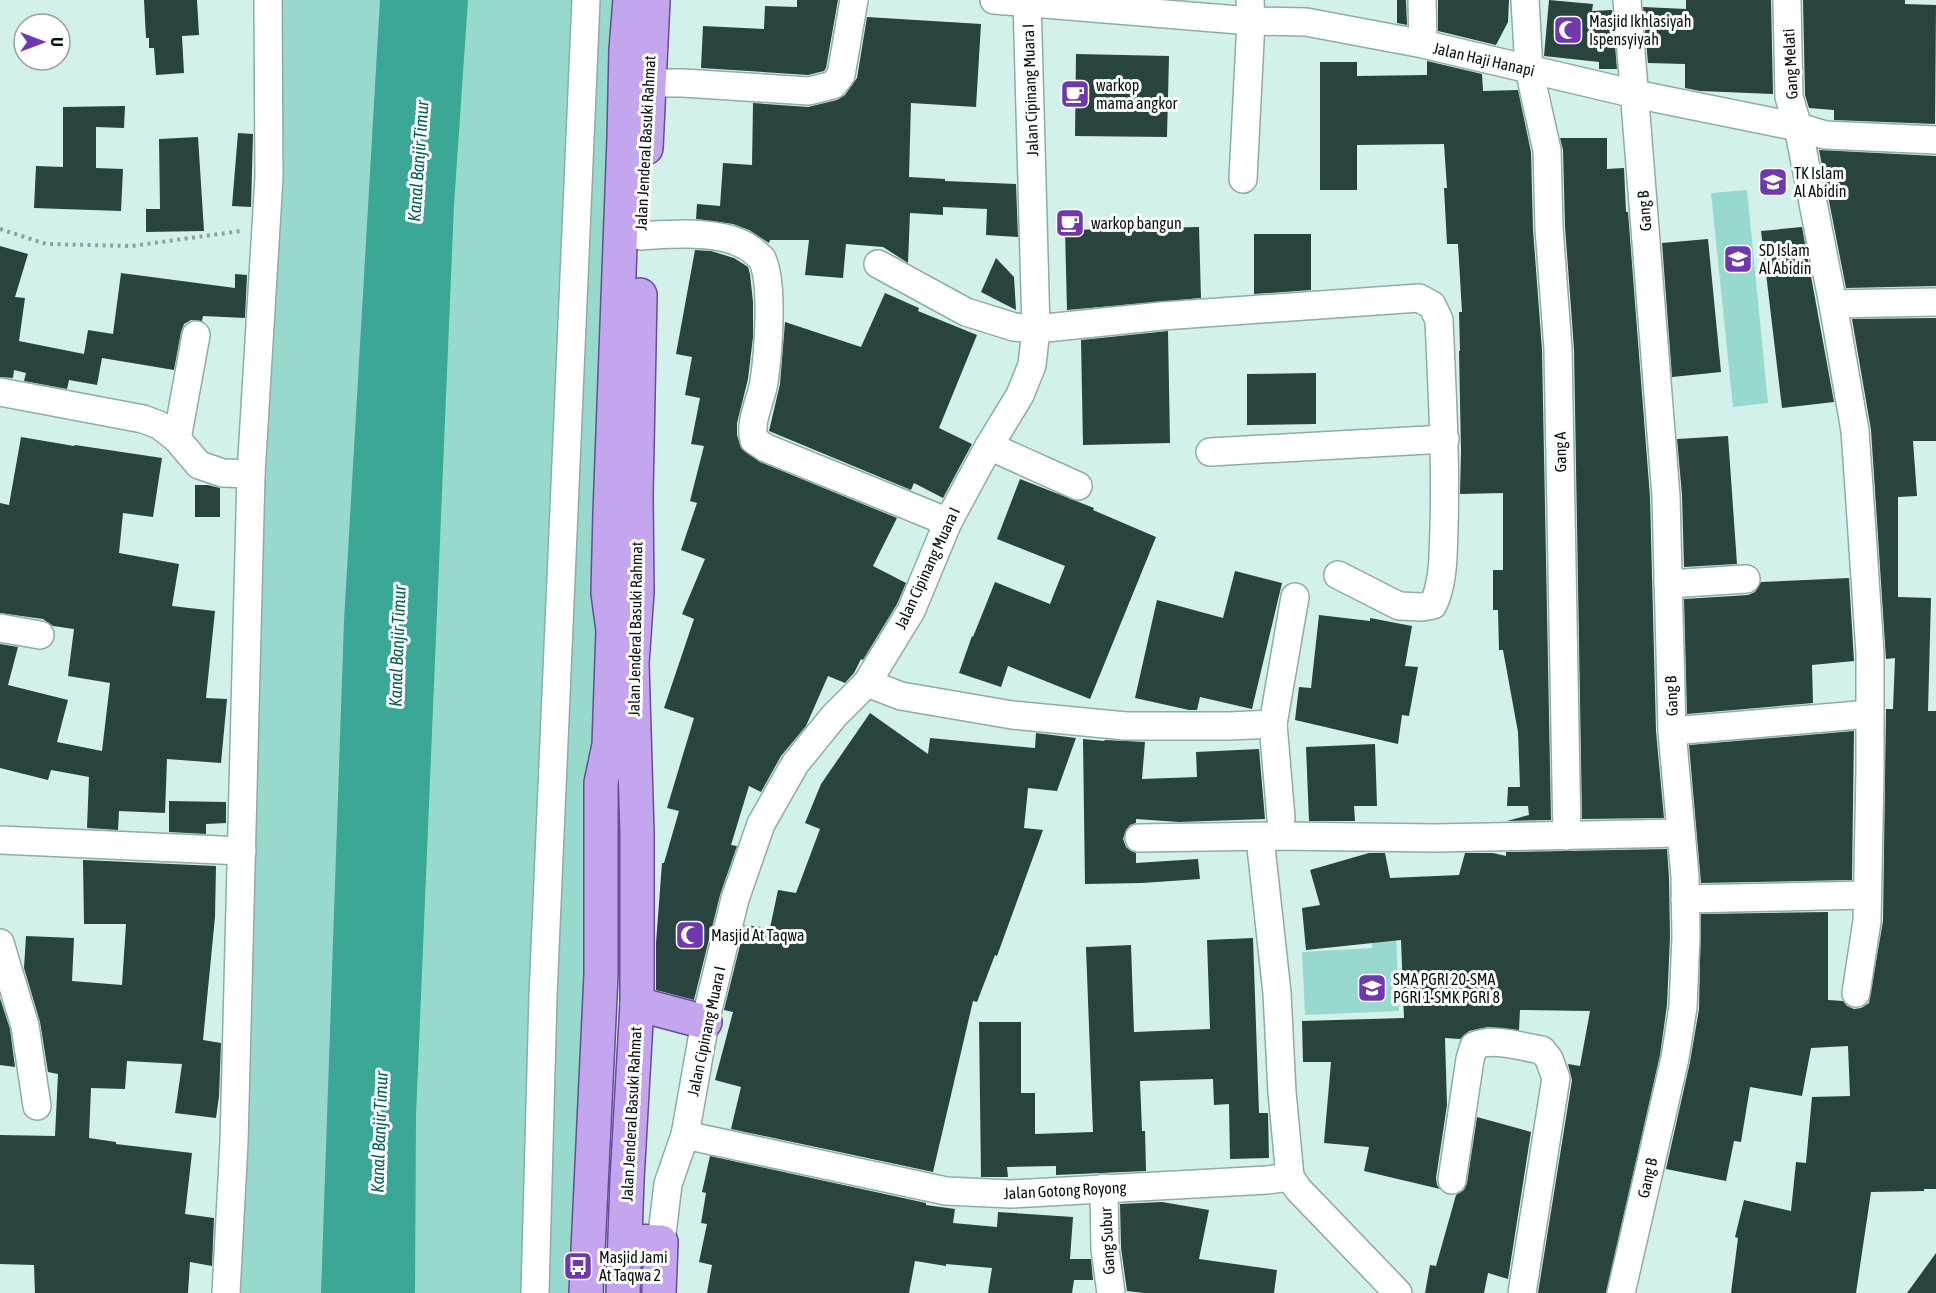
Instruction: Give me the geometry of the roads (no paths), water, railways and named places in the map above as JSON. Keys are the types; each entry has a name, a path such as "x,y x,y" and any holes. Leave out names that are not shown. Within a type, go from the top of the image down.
{"main road":[{"name":"Jalan Jenderal Basuki Rahmat","path":"584,1293 589,1252 601,975 601,783 609,745 610,722 613,630 608,593 610,513 626,50 630,0"},
{"name":"Jalan Jenderal Basuki Rahmat","path":"624,1293 627,1180 637,1004 637,833 632,663 637,592 636,495 641,236 653,0"},
{"path":"637,1004 705,1022"},
{"path":"626,1241 661,1242 659,1293"}],"street":[{"path":"226,1293 234,1142 251,474 269,177 268,0"},
{"path":"535,1293 543,996 585,0"},
{"path":"649,83 809,91 833,85 841,75 854,0"},
{"name":"Jalan Haji Hanapi","path":"994,0 1250,11 1423,44 1635,94 1798,127 1825,135 1936,140"},
{"path":"1422,0 1423,44"},
{"name":"Gang A","path":"1525,0 1529,69 1547,150 1549,228 1558,349 1567,836"},
{"name":"Gang B","path":"1622,1293 1675,1058 1682,1017 1686,937 1681,833 1672,731 1666,496 1627,0"},
{"name":"Gang Melati","path":"1787,0 1789,97 1798,127 1833,304 1855,431 1870,653 1867,921 1856,993"},
{"name":"Jalan Cipinang Muara I","path":"661,1242 668,1184 685,1135 705,1022 735,899 761,824 795,764 834,716 867,683 911,611 948,522 989,446 1020,395 1032,365 1036,329 1027,1"},
{"path":"1243,179 1250,11"},
{"path":"641,236 681,234 735,240 762,258 767,281 768,347 763,386 752,430 754,440 766,448 948,522"},
{"path":"878,264 966,312 1014,327 1036,329 1162,316 1419,298 1431,305 1439,320 1445,439 1443,556 1439,592 1433,605 1399,606 1338,575"},
{"path":"1833,304 1936,302"},
{"path":"177,439 196,335"},
{"path":"0,392 159,424 177,439 199,465 224,472 251,474"},
{"path":"1210,452 1445,439"},
{"path":"989,446 1078,486"},
{"path":"1668,584 1746,579"},
{"path":"1281,818 1273,723 1295,597"},
{"path":"0,628 40,635"},
{"path":"867,683 901,696 1064,720 1126,726 1230,726 1273,723"},
{"path":"1672,731 1870,714"},
{"path":"1139,838 1435,838 1681,833"},
{"path":"1260,838 1277,993 1282,1092 1290,1176 1298,1189 1398,1293"},
{"path":"0,840 242,851"},
{"path":"1685,898 1868,895"},
{"path":"0,943 26,1026 38,1106"},
{"path":"1452,1180 1470,1059 1474,1046 1490,1042 1542,1050 1549,1059 1556,1078 1521,1293"},
{"name":"Jalan Gotong Royong","path":"685,1135 946,1191 1011,1194 1267,1180 1290,1176"},
{"name":"Gang Subur","path":"1104,1188 1105,1249 1111,1293"}],"water":[{"name":"Kanal Banjir Timur","path":"380,0 468,0 454,205 416,1116 415,1293 321,1293 344,621"}],"place":[{"name":"Masjid Ikhlasiyah Ispensyiyah","path":"1568,30"},
{"name":"warkop mama angkor","path":"1075,94"},
{"name":"TK Islam Al Abidin","path":"1773,182"},
{"name":"warkop bangun","path":"1070,223"},
{"name":"SD Islam Al Abidin","path":"1738,259"},
{"name":"Masjid At Taqwa","path":"690,935"},
{"name":"SMA PGRI 20-SMA PGRI 1-SMK PGRI 8","path":"1372,988"},
{"name":"Masjid Jami At Taqwa 2","path":"578,1266"}]}
